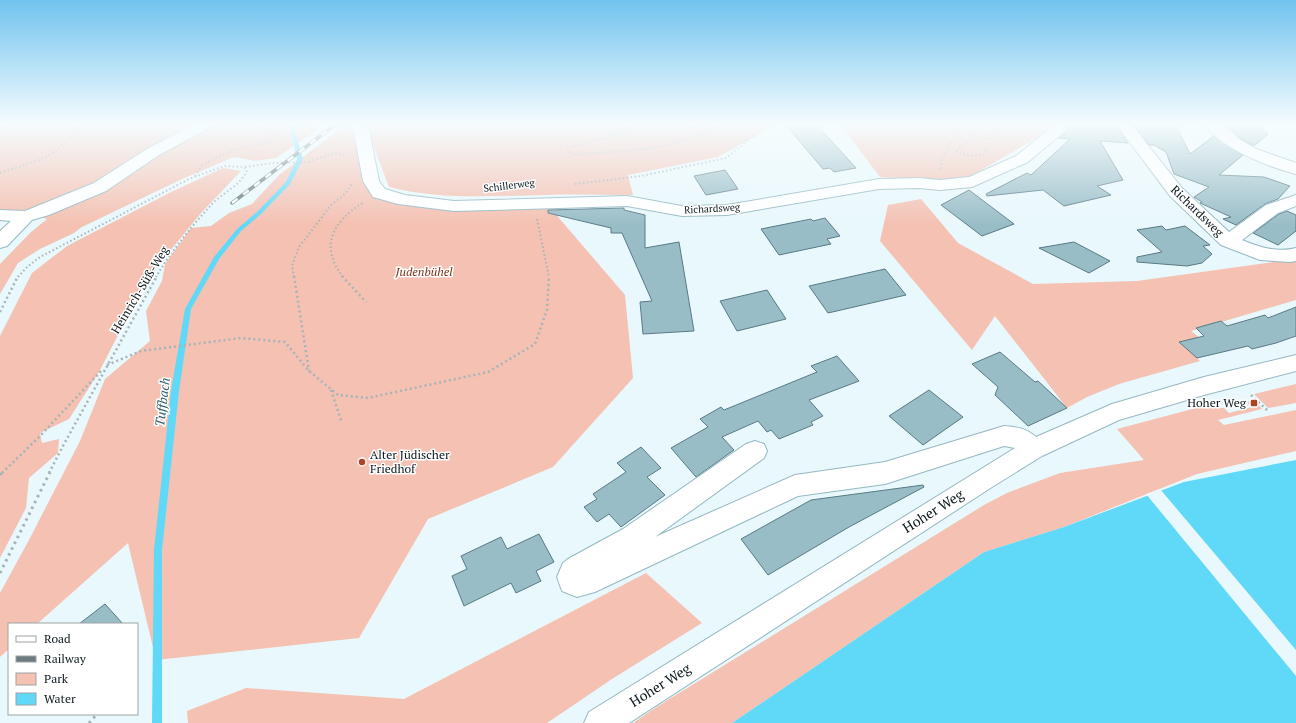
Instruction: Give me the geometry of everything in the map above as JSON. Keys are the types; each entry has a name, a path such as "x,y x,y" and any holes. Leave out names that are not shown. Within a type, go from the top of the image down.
{"street":[{"path":"0,216 26,216 43,211 100,187 144,158"},
{"path":"368,158 375,187"},
{"name":"Richardsweg","path":"375,187 404,200 454,206 627,201 682,211 727,210 879,184 919,182 940,185 972,182 1024,158"},
{"name":"Richardsweg","path":"1150,158 1160,173 1176,192 1228,241 1260,254 1290,256 1296,254"},
{"path":"1265,158 1296,170"},
{"path":"1228,241 1272,209 1296,200"},
{"path":"0,242 26,216"},
{"name":"Hoher Weg","path":"600,723 1033,449 1112,413 1204,386 1296,363"},
{"path":"755,451 633,538 578,568 573,572 571,577 572,582 577,584 585,583 795,486 885,473 1004,436 1019,437 1033,449"}],"path":[{"path":"0,172 44,158"},
{"path":"195,176 201,166 217,158"},
{"path":"0,312 17,278 27,267 40,257 195,176 224,166 244,167 273,163 308,162 321,158"},
{"path":"347,158 350,162"},
{"path":"571,185 641,176 726,158"},
{"path":"919,182 923,176 941,173 943,158"},
{"name":"Heinrich-Süß-Weg","path":"0,573 64,444 166,260 213,203 245,175 247,170 244,167"},
{"path":"309,371 302,320 292,266 299,247 332,204 343,196 354,182 375,187"},
{"path":"366,302 340,274 333,259 330,239 337,224 375,187"},
{"path":"0,475 40,436 107,365 141,351 241,338 285,342 309,371 338,395 368,398 488,372 535,344 547,310 549,274 533,203"},
{"path":"330,389 342,423"},
{"path":"1250,395 1268,411"},
{"path":"89,723 95,715"}],"green space":[{"path":"0,158 232,158 182,179 40,249 18,263 0,294 0,264 30,233 47,219 16,210 0,212"},
{"path":"238,158 276,158 276,158 256,161"},
{"name":"Judenbühel","path":"302,158 362,158 372,195 390,202 465,208 547,204 625,295 633,378 553,467 428,519 359,638 156,660 128,543 38,623 8,623 8,650 0,657 0,593 80,441 105,379 150,341 146,311 162,281 165,264 191,228 211,226 229,213 252,204 279,175"},
{"path":"378,158 714,158 628,175 633,195 447,196 389,187"},
{"path":"865,158 1003,158 971,176 945,181 880,177"},
{"path":"223,168 241,171 201,213 156,268 133,306 99,372 69,419 40,433 42,443 59,439 58,453 29,478 26,508 0,558 0,336 32,273 67,246 169,193"},
{"path":"921,199 958,243 1033,284 1137,281 1296,259 1296,300 1191,331 1218,352 1197,358 1200,361 1119,384 1087,397 1067,408 995,316 972,350 880,241 888,205"},
{"path":"1296,384 1296,403 1268,408 1254,394"},
{"path":"1250,401 1253,403 1256,402 1262,409 1218,420 1224,425 1296,410 1296,451 1197,474 1064,527 984,552 732,723 633,723 658,706 984,505 1007,493 1060,473 1144,460 1117,429 1215,403 1229,413 1252,407 1247,402"},
{"path":"646,573 702,623 612,679 547,723 188,723 187,711 246,688 404,699"}],"water":[{"path":"1296,460 1296,723 732,723 984,552 1064,527 1184,482"}],"pier":[{"path":"1160,489 1296,650 1296,676 1146,494"}],"building":[{"path":"813,158 847,158 856,168 834,172 830,168 823,169"},
{"path":"1050,158 1110,158 1123,180 1097,186 1111,195 1064,206 1043,190 987,196 986,194 1027,173 1031,175"},
{"path":"1168,158 1240,158 1219,175 1264,177 1290,186 1278,199 1265,204 1236,225 1223,219 1231,217 1200,203 1202,202 1194,197 1209,187 1174,174"},
{"path":"725,170 738,189 706,195 694,176"},
{"path":"969,190 1014,224 982,236 941,205"},
{"path":"624,208 624,210 645,215 645,248 679,242 694,331 643,334 640,302 652,301 622,233 611,233 611,228 548,213 548,210"},
{"path":"1287,211 1296,215 1296,231 1278,245 1253,233 1279,214"},
{"path":"825,218 840,236 827,239 831,244 779,255 761,229 811,219 813,221"},
{"path":"1162,226 1166,230 1185,226 1210,245 1203,246 1212,254 1202,263 1187,266 1137,262 1137,257 1162,252 1137,230"},
{"path":"1074,242 1110,261 1089,273 1039,248"},
{"path":"885,269 906,295 828,313 809,286"},
{"path":"767,290 786,319 737,331 720,301"},
{"path":"1296,307 1296,336 1276,343 1252,349 1248,346 1197,358 1179,342 1204,336 1196,328 1221,321 1227,326 1265,315 1268,318"},
{"path":"1000,352 1035,382 1038,381 1067,408 1028,426 995,395 998,387 972,364"},
{"path":"837,356 859,381 809,400 823,416 811,422 813,425 779,439 771,430 767,432 758,421 722,437 734,450 696,477 671,448 708,427 700,419 721,407 724,410 817,372 811,366"},
{"path":"929,390 963,417 923,445 889,416"},
{"path":"641,447 661,468 647,477 665,495 621,527 609,514 597,522 584,507 597,499 593,494 626,472 617,463"},
{"path":"923,485 924,487 849,527 768,575 741,539 811,500"},
{"path":"539,534 554,562 536,571 541,581 516,593 511,583 464,606 452,576 467,569 461,556 501,537 507,549"},
{"path":"105,604 122,623 80,623"}],"waterway":[{"name":"Tuffbach","path":"157,723 158,550 175,391 188,309 216,258 239,230 259,213 288,183 300,158"}],"railway":[{"path":"232,203 292,158"}],"place":[{"name":"Hoher Weg","path":"1254,403"},
{"name":"Alter Jüdischer Friedhof","path":"362,462"}]}
